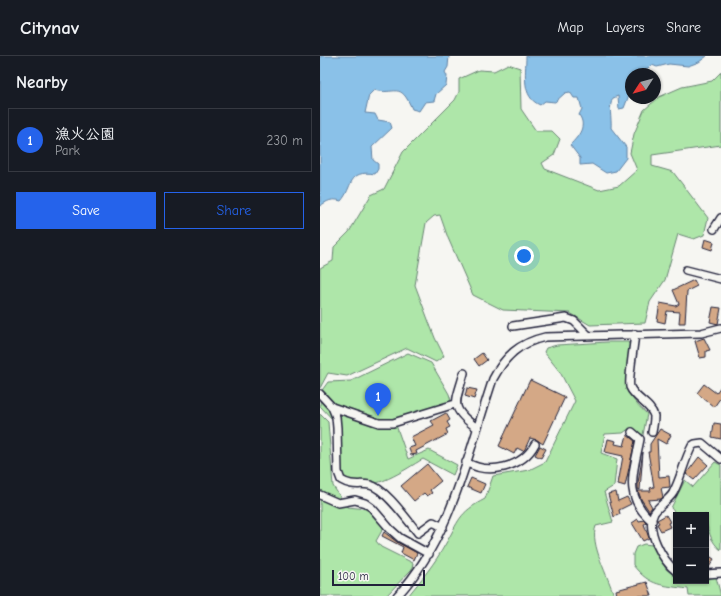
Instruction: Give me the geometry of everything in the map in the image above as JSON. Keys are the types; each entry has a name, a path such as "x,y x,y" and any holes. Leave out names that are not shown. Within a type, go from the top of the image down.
{"street":[{"path":"714,229 721,218"},
{"path":"686,270 721,279"},
{"path":"513,326 566,318 574,321 582,327 588,335"},
{"path":"397,596 417,572 429,554 443,526 493,380 501,365 515,349 533,339 545,336 701,333 721,328"},
{"path":"635,334 629,383 634,394 652,412 654,417 652,432"},
{"path":"464,374 456,394 455,404 462,416 477,428"},
{"path":"320,394 332,408 336,417 338,472 341,480 350,485 370,485 382,491 418,532 433,522 443,526"},
{"path":"332,408 373,422 385,424 393,423 455,404"},
{"path":"632,432 640,439 631,491 639,507 652,521"},
{"path":"673,568 669,565 656,544 652,521 654,513 673,493 692,446 702,443 721,459"},
{"path":"466,462 482,469 498,468 513,464 530,453 535,444"},
{"path":"320,495 338,502 355,500 365,503 372,508 400,538 429,554"},
{"path":"709,574 721,573"}],"green space":[{"path":"508,64 520,68 521,109 536,131 552,131 560,139 554,155 542,163 545,169 599,190 619,186 637,170 630,153 634,134 644,110 651,104 661,104 661,96 682,87 712,81 721,72 721,145 652,155 652,166 673,172 708,218 704,235 694,239 678,234 665,280 650,302 645,323 590,325 570,313 503,310 473,295 448,238 440,215 434,216 426,223 415,285 435,338 444,356 436,362 407,348 347,376 328,373 320,388 320,268 333,261 334,247 349,232 371,195 384,189 403,152 455,100 459,92 459,79 479,70 494,71"},
{"path":"628,342 631,347 627,376 628,390 638,405 647,414 643,435 630,428 623,433 605,434 601,453 617,459 614,486 604,492 613,522 596,526 595,533 595,542 600,561 614,596 408,596 437,558 460,518 469,509 485,499 493,476 529,470 545,462 575,401 560,372 544,352 546,348 557,345"},
{"path":"408,353 431,363 449,394 453,407 396,425 408,459 429,450 457,465 453,475 423,459 398,474 379,482 369,485 351,483 336,473 334,421 320,406 320,393 328,382 351,381"},
{"path":"320,414 328,422 333,486 347,507 368,509 384,527 376,541 381,547 413,563 412,569 386,596 320,596"},
{"path":"715,462 721,465 721,550 714,543 709,531 709,512 674,512 671,508 685,480 693,487"},
{"path":"644,544 652,545 666,569 673,575 673,584 709,584 709,578 716,577 721,596 689,596 688,589 658,584 651,581 639,572 633,565 633,554 636,547"}],"water":[{"path":"320,56 449,56 448,67 445,72 447,76 446,85 436,94 434,101 425,102 419,111 412,109 408,100 400,92 374,90 369,95 365,113 375,114 378,120 390,122 392,128 372,147 373,160 378,164 378,169 375,174 366,173 355,177 341,201 330,200 320,206"},
{"path":"526,56 707,56 699,62 688,66 669,64 657,67 652,65 648,68 625,68 626,104 624,108 619,109 618,96 613,98 610,109 611,128 626,147 626,158 616,171 606,173 592,164 580,165 580,158 570,145 581,131 582,127 579,115 582,109 579,98 574,98 570,92 565,93 555,102 545,101 540,105 534,101 527,91 525,77"}],"building":[{"path":"705,239 714,242 712,250 703,247"},
{"path":"694,280 697,286 687,291 685,323 679,323 680,312 667,311 665,323 657,321 660,303 676,306 679,304 673,290"},
{"path":"713,307 721,308 718,324 710,322"},
{"path":"704,338 710,350 706,351 706,357 700,358 695,341"},
{"path":"482,353 487,360 479,366 474,359"},
{"path":"530,380 565,397 543,444 530,438 523,451 517,448 514,454 499,446"},
{"path":"704,384 716,393 721,386 721,397 714,407 697,393"},
{"path":"467,388 477,390 474,399 465,396"},
{"path":"446,413 450,420 447,422 450,427 446,429 448,434 416,451 417,454 411,455 409,448 415,446 411,437 434,425 431,421"},
{"path":"714,423 721,424 721,439 712,437"},
{"path":"660,429 671,435 666,444 657,439 659,477 669,476 670,487 661,488 663,497 661,499 648,500 652,507 649,511 641,499 638,491 651,491 650,488 654,487 648,452 650,452 650,444"},
{"path":"627,435 635,441 625,486 618,484 623,456 605,452 608,439 616,441 615,444 624,446"},
{"path":"540,446 546,449 541,458 535,455"},
{"path":"643,452 640,490 638,489 638,483"},
{"path":"699,457 708,465 694,480 686,474"},
{"path":"427,464 441,481 430,490 432,493 427,496 424,493 414,501 401,486"},
{"path":"471,478 485,484 481,493 467,487"},
{"path":"616,492 618,501 627,497 631,504 619,510 620,514 614,517 608,494"},
{"path":"666,515 670,522 668,523 670,527 661,531 657,524 659,523 657,520"},
{"path":"638,519 639,521 644,520 647,523 644,524 649,538 643,541 632,523"},
{"path":"384,532 397,542 417,553 414,560 401,553 403,547 382,536"},
{"path":"709,556 714,559 709,567"},
{"path":"647,582 652,596 617,596 616,590"}],"place":[{"name":"漁火公園","path":"378,416"}]}
